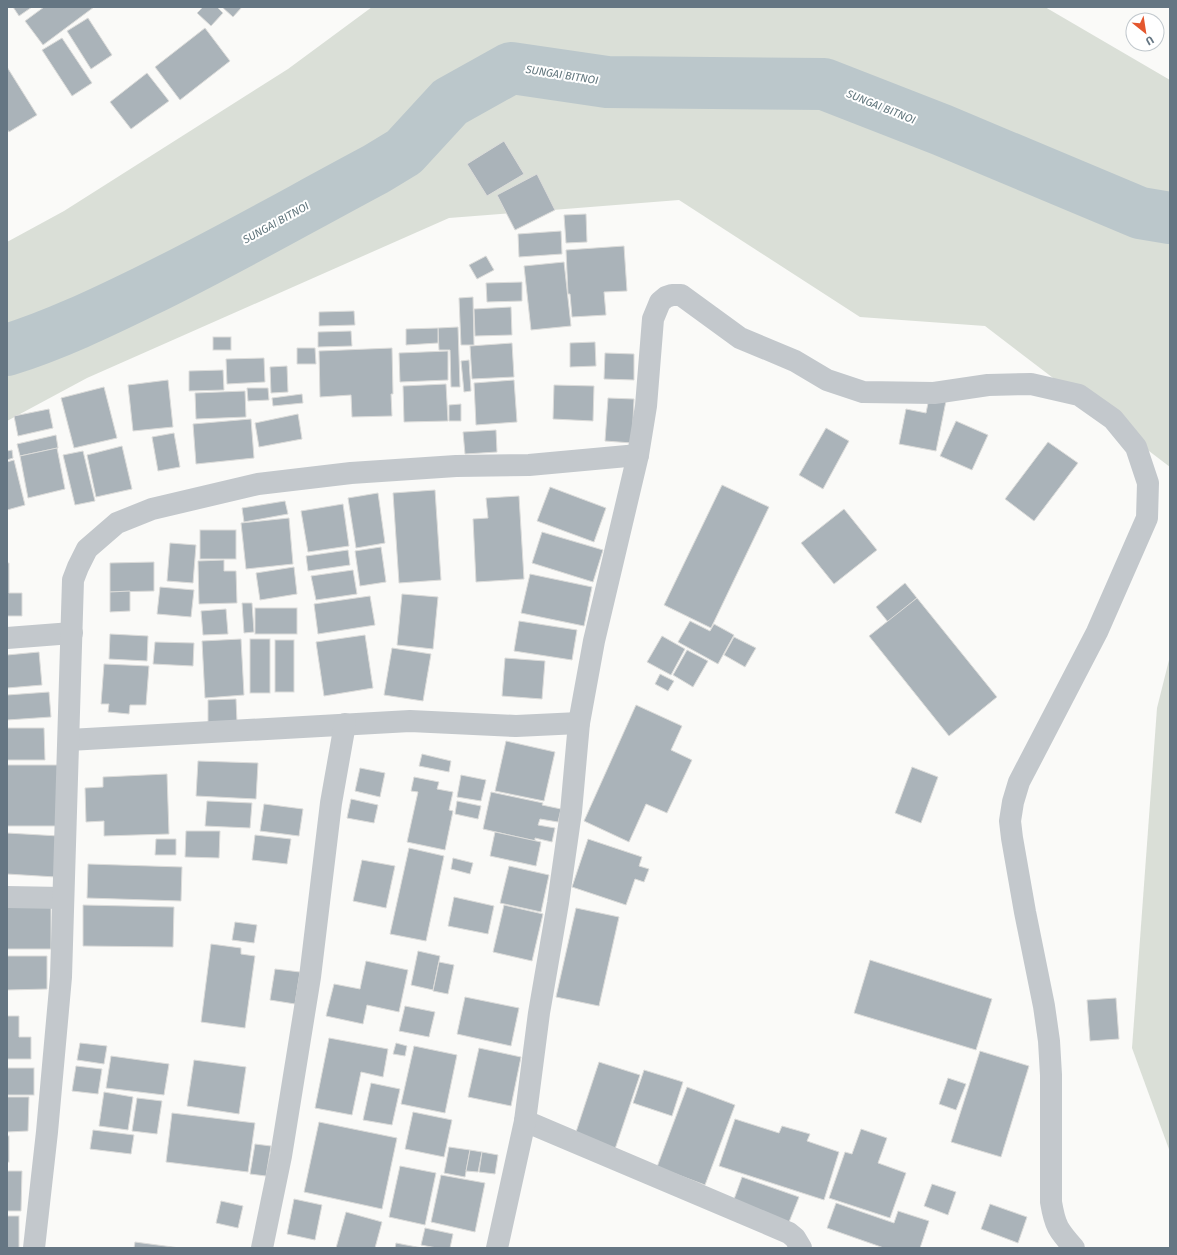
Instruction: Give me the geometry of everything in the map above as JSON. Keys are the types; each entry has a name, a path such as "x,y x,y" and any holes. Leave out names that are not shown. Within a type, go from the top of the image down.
{"street":[{"path":"497,1248 525,1121 539,1013 558,903 570,820 579,723 594,641 638,455 646,406 653,319 660,302 666,297 672,295 681,295 740,338 795,361 827,380 863,392 934,393 988,386 1031,384 1079,395 1113,419 1136,447 1148,483 1147,518 1097,632 1019,782 1013,802 1010,821 1049,1041 1051,1076 1050,1202 1055,1222 1061,1234 1074,1248"},
{"path":"34,1248 47,1132 61,978 74,580 78,567 87,549 117,523 152,509 258,484 351,472 456,466 529,465 638,455"},
{"path":"7,638 72,633"},
{"path":"69,740 410,721 516,726 579,723"},
{"path":"262,1248 281,1156 310,977 331,804 345,724"},
{"path":"7,897 63,898"},
{"path":"525,1121 788,1234 795,1238 801,1248"}],"shaded area":[{"path":"372,7 1045,7 1170,80 1170,467 985,326 860,317 679,200 449,218 87,378 7,421 7,242 64,211 288,69"},
{"path":"1170,656 1170,1152 1132,1048 1157,708"}],"building":[{"path":"13,7 32,7 19,16"},
{"path":"44,7 94,7 43,45 25,21"},
{"path":"203,7 217,7 223,13 211,26 197,13"},
{"path":"222,7 242,7 233,17"},
{"path":"88,18 112,55 91,69 67,31"},
{"path":"205,28 230,61 180,100 155,67"},
{"path":"62,38 92,83 72,96 42,50"},
{"path":"7,67 37,115 9,132 7,129"},
{"path":"147,73 169,101 131,129 110,102"},
{"path":"504,141 524,174 487,196 467,164"},
{"path":"537,174 555,210 515,230 497,195"},
{"path":"586,214 587,242 566,243 564,215"},
{"path":"561,231 562,254 519,257 518,234"},
{"path":"624,246 627,291 604,292 606,315 572,317 570,294 568,294 566,250"},
{"path":"486,256 494,270 477,279 469,265"},
{"path":"564,262 571,326 531,330 524,266"},
{"path":"522,282 522,301 487,302 486,283"},
{"path":"473,297 474,345 461,345 459,298"},
{"path":"511,307 512,335 475,336 474,309"},
{"path":"354,311 355,325 319,326 319,312"},
{"path":"458,327 460,387 451,387 450,350 439,350 438,328"},
{"path":"438,328 438,343 406,345 406,329"},
{"path":"351,331 352,346 318,347 318,332"},
{"path":"213,337 231,337 231,350 213,350"},
{"path":"595,342 596,366 570,367 570,343"},
{"path":"512,343 514,377 472,379 470,346"},
{"path":"297,348 315,348 316,364 297,364"},
{"path":"392,348 392,416 352,417 351,395 320,397 319,351"},
{"path":"448,351 448,380 400,382 399,353"},
{"path":"605,353 634,354 634,380 604,379"},
{"path":"264,358 265,382 227,384 226,359"},
{"path":"469,360 471,391 464,392 461,361"},
{"path":"287,366 288,392 271,393 270,367"},
{"path":"223,370 224,390 189,391 189,371"},
{"path":"168,380 173,427 133,431 128,385"},
{"path":"514,380 517,422 476,425 474,383"},
{"path":"446,384 448,421 404,422 403,386"},
{"path":"554,385 594,386 593,421 553,419"},
{"path":"104,387 117,438 74,448 61,398"},
{"path":"247,388 268,388 269,400 248,401"},
{"path":"245,391 246,417 196,419 195,393"},
{"path":"302,394 303,403 273,406 272,398"},
{"path":"608,398 634,399 632,443 605,441"},
{"path":"929,398 946,401 936,451 899,444 906,409 926,413"},
{"path":"461,404 461,421 449,421 449,405"},
{"path":"49,409 53,428 18,436 14,416"},
{"path":"298,414 302,439 259,447 255,423"},
{"path":"251,419 254,458 196,464 193,424"},
{"path":"956,421 988,435 972,470 940,456"},
{"path":"826,428 849,441 823,489 799,475"},
{"path":"496,430 497,452 465,454 463,432"},
{"path":"174,433 180,467 158,471 152,437"},
{"path":"56,435 58,448 20,456 17,444"},
{"path":"1048,442 1078,463 1034,521 1005,499"},
{"path":"122,446 132,489 96,497 87,455"},
{"path":"57,448 65,489 28,498 20,456"},
{"path":"12,450 13,458 7,460 7,451"},
{"path":"83,451 95,501 75,505 63,455"},
{"path":"14,460 25,505 7,510 7,462"},
{"path":"722,485 769,507 711,628 664,605"},
{"path":"550,487 606,508 594,542 537,521"},
{"path":"435,490 441,580 399,583 393,493"},
{"path":"378,493 385,543 356,548 348,498"},
{"path":"519,496 524,579 476,582 473,519 488,518 486,498"},
{"path":"285,501 288,514 244,522 242,508"},
{"path":"343,504 349,546 308,552 301,511"},
{"path":"844,509 877,550 834,584 801,543"},
{"path":"289,518 293,564 246,569 241,523"},
{"path":"200,530 236,530 236,559 200,559"},
{"path":"542,532 603,550 593,582 532,563"},
{"path":"170,543 196,545 193,583 167,581"},
{"path":"381,547 386,582 360,586 355,551"},
{"path":"348,550 350,565 308,571 306,556"},
{"path":"224,560 224,571 236,571 237,603 199,604 198,561"},
{"path":"154,562 154,591 110,592 110,563"},
{"path":"7,563 9,563 9,593 22,593 22,616 7,616"},
{"path":"294,567 297,594 260,600 256,573"},
{"path":"353,570 357,594 316,600 311,576"},
{"path":"530,574 592,587 584,626 521,613"},
{"path":"905,583 917,598 888,622 876,607"},
{"path":"160,587 194,590 191,617 157,614"},
{"path":"130,591 130,611 110,612 110,592"},
{"path":"402,594 438,597 433,649 397,645"},
{"path":"370,596 375,625 318,634 314,604"},
{"path":"917,598 997,697 949,736 869,636"},
{"path":"242,603 252,603 254,632 244,633"},
{"path":"255,608 297,608 297,634 255,634"},
{"path":"226,609 228,634 203,635 201,611"},
{"path":"519,621 577,630 572,660 514,651"},
{"path":"690,621 710,631 714,624 734,635 718,664 678,642"},
{"path":"110,634 148,636 147,661 109,659"},
{"path":"365,635 373,688 324,696 316,642"},
{"path":"662,636 685,649 671,675 647,662"},
{"path":"734,637 756,648 745,667 724,655"},
{"path":"241,639 244,695 205,698 202,641"},
{"path":"250,639 270,639 270,693 250,693"},
{"path":"275,640 294,640 294,692 275,692"},
{"path":"155,642 194,643 193,666 153,664"},
{"path":"392,648 431,654 423,701 384,695"},
{"path":"687,650 708,661 693,687 673,675"},
{"path":"39,652 42,685 7,688 7,655"},
{"path":"505,658 545,661 542,699 502,696"},
{"path":"104,664 149,666 146,705 130,705 129,714 108,712 109,704 101,704"},
{"path":"660,674 674,681 668,691 655,684"},
{"path":"49,692 51,717 7,720 7,695"},
{"path":"236,699 237,722 208,723 208,700"},
{"path":"636,705 682,726 671,750 692,760 667,813 646,804 629,842 584,821"},
{"path":"7,728 44,728 45,760 7,760"},
{"path":"506,741 555,752 544,801 495,791"},
{"path":"422,754 451,761 449,772 419,766"},
{"path":"198,761 258,763 256,799 196,796"},
{"path":"7,765 58,765 58,826 7,826"},
{"path":"912,767 938,777 921,823 895,813"},
{"path":"360,768 385,773 380,797 355,791"},
{"path":"167,774 169,834 104,836 104,821 86,822 85,788 103,787 103,777"},
{"path":"461,775 486,780 481,801 457,797"},
{"path":"414,777 439,782 437,789 453,792 449,810 453,811 445,850 407,842 418,792 411,791"},
{"path":"491,792 543,803 542,805 561,809 558,822 540,819 538,825 555,828 552,842 535,838 535,841 483,829"},
{"path":"351,799 378,805 374,823 347,818"},
{"path":"207,801 252,803 250,828 205,826"},
{"path":"457,801 481,806 478,819 455,814"},
{"path":"264,804 303,809 299,836 260,831"},
{"path":"186,831 220,831 219,858 185,857"},
{"path":"495,832 541,842 536,866 490,856"},
{"path":"7,833 59,836 56,877 7,874"},
{"path":"255,835 291,839 287,864 252,860"},
{"path":"156,839 176,839 176,855 155,855"},
{"path":"588,839 642,857 639,866 649,869 644,882 635,879 626,905 572,887"},
{"path":"409,848 444,856 426,941 390,934"},
{"path":"453,858 473,863 470,874 451,869"},
{"path":"362,860 395,866 386,908 353,901"},
{"path":"88,864 182,867 181,901 87,898"},
{"path":"509,866 549,875 541,912 500,903"},
{"path":"454,897 494,906 488,934 448,926"},
{"path":"7,905 51,905 51,949 7,949"},
{"path":"83,905 174,907 173,947 83,946"},
{"path":"504,905 543,914 532,961 493,952"},
{"path":"576,908 619,917 599,1006 556,997"},
{"path":"235,922 257,925 254,943 232,940"},
{"path":"211,944 241,948 241,954 255,956 245,1028 201,1022"},
{"path":"418,951 440,956 433,990 411,985"},
{"path":"7,956 47,956 47,989 7,990"},
{"path":"870,960 992,999 976,1050 854,1013"},
{"path":"366,961 408,970 399,1012 367,1005 363,1024 326,1016 334,984 360,989"},
{"path":"439,962 454,965 448,994 433,991"},
{"path":"275,969 300,972 295,1004 270,1000"},
{"path":"465,997 519,1008 511,1046 457,1034"},
{"path":"1116,998 1119,1039 1090,1041 1087,1000"},
{"path":"405,1006 435,1012 429,1037 399,1031"},
{"path":"7,1016 19,1016 19,1037 31,1037 31,1059 7,1059"},
{"path":"329,1038 388,1049 383,1077 361,1072 352,1115 315,1108"},
{"path":"80,1043 107,1046 104,1064 77,1060"},
{"path":"396,1043 407,1046 405,1056 393,1054"},
{"path":"414,1046 457,1055 445,1113 401,1104"},
{"path":"479,1048 521,1057 511,1106 468,1097"},
{"path":"980,1051 1029,1066 1001,1157 951,1142"},
{"path":"111,1056 169,1064 164,1095 106,1088"},
{"path":"194,1060 246,1067 239,1114 187,1106"},
{"path":"599,1062 640,1075 615,1149 575,1135"},
{"path":"76,1066 102,1069 98,1094 72,1091"},
{"path":"7,1068 34,1068 34,1095 7,1095"},
{"path":"644,1070 683,1082 672,1116 633,1103"},
{"path":"948,1078 966,1084 956,1110 939,1104"},
{"path":"371,1083 400,1089 392,1125 363,1120"},
{"path":"687,1087 735,1105 705,1185 657,1167"},
{"path":"104,1092 133,1097 128,1130 99,1126"},
{"path":"7,1097 29,1097 28,1131 7,1132"},
{"path":"137,1098 162,1101 157,1134 132,1131"},
{"path":"413,1112 452,1120 444,1157 405,1149"},
{"path":"172,1113 255,1123 248,1172 166,1162"},
{"path":"735,1119 779,1133 782,1126 810,1134 807,1141 839,1152 824,1200 719,1166"},
{"path":"319,1122 397,1138 382,1209 304,1192"},
{"path":"861,1129 887,1138 878,1163 906,1173 890,1218 829,1198 845,1152 852,1154"},
{"path":"93,1130 134,1135 131,1154 90,1149"},
{"path":"7,1136 9,1136 9,1162 7,1162"},
{"path":"255,1144 271,1146 266,1176 250,1174"},
{"path":"449,1147 470,1150 465,1177 444,1173"},
{"path":"470,1150 482,1152 478,1172 466,1171"},
{"path":"482,1152 498,1155 495,1174 479,1172"},
{"path":"400,1166 436,1173 425,1225 389,1217"},
{"path":"7,1171 22,1171 21,1211 7,1211"},
{"path":"441,1175 485,1183 475,1232 431,1222"},
{"path":"742,1177 799,1197 789,1222 733,1202"},
{"path":"932,1184 956,1192 948,1215 924,1206"},
{"path":"294,1199 322,1205 315,1240 287,1234"},
{"path":"221,1201 243,1206 238,1228 216,1223"},
{"path":"836,1203 894,1223 898,1211 929,1221 920,1248 884,1248 827,1228"},
{"path":"990,1204 1027,1217 1018,1243 981,1229"},
{"path":"346,1212 382,1222 375,1248 336,1248"},
{"path":"7,1216 19,1216 19,1248 7,1248"},
{"path":"425,1228 453,1234 450,1248 437,1248 421,1245"},
{"path":"135,1242 180,1248 134,1248"},
{"path":"396,1243 422,1248 395,1248"}],"waterway":[{"name":"SUNGAI BITNOI","path":"7,350 60,331 175,277 376,169 404,152 450,102 511,68 607,82 824,84 942,130 1140,213 1170,218"}]}
